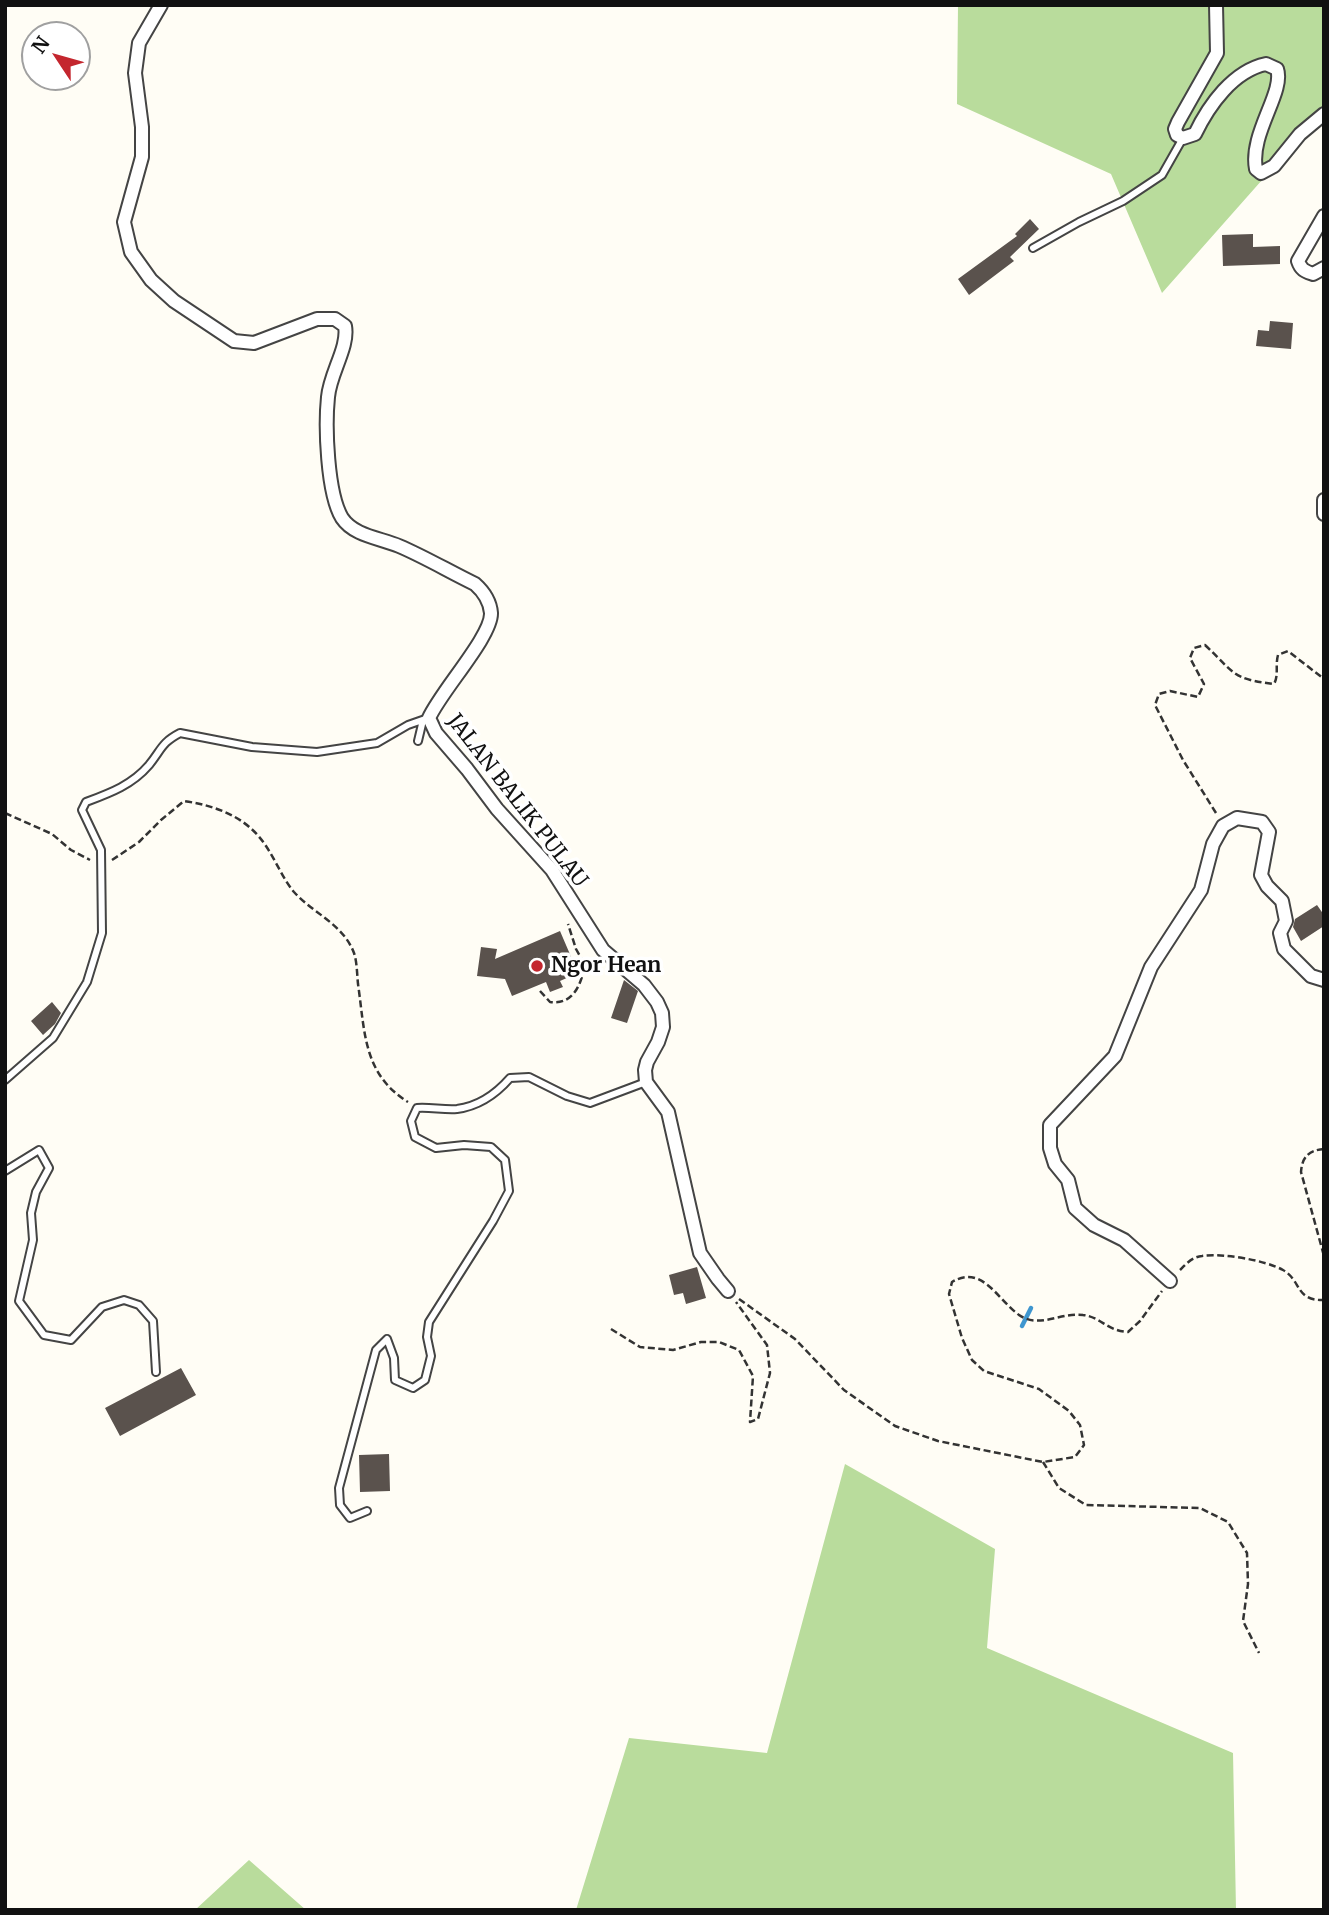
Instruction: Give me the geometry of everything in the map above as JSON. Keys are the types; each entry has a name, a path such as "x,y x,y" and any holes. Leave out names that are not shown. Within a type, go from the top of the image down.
{"street":[{"name":"JALAN BALIK PULAU","path":"162,5 139,43 135,74 142,127 142,157 124,222 131,253 151,280 174,301 234,341 254,343 317,319 335,319 345,326 347,336 329,386 326,440 335,502 343,520 362,533 399,546 475,584 485,593 491,613 489,625 479,644 436,701 426,719 497,809 552,870 603,950 644,985 657,1002 662,1013 663,1027 645,1070 646,1082"},
{"path":"1216,5 1217,53 1178,122 1175,129 1177,135 1183,138 1195,134 1206,111 1219,93 1249,71 1266,64 1277,69 1279,74 1255,145 1256,169 1261,173 1274,166 1300,134 1324,114"},
{"path":"1324,216 1298,261 1300,268 1313,274 1324,268"},
{"path":"1324,499 1324,514"},
{"path":"1170,1281 1124,1240 1094,1225 1075,1209 1068,1180 1055,1164 1050,1148 1051,1125 1115,1056 1150,967 1201,890 1213,844 1223,826 1237,818 1249,818 1262,822 1269,832 1261,875 1267,886 1282,901 1286,921 1280,933 1284,949 1311,976 1324,980"},
{"path":"646,1082 668,1112 701,1253 728,1291"}],"lane":[{"path":"1033,248 1123,201 1162,176 1183,138"},
{"path":"418,741 426,719"},
{"path":"5,1080 53,1038 87,982 102,933 99,865 101,850 82,810 86,802 120,790 148,766 166,740 180,733 251,747 317,752 377,743 408,725 426,719"},
{"path":"367,1510 350,1518 340,1506 339,1488 376,1350 387,1339 394,1358 395,1381 412,1388 425,1380 431,1356 427,1337 429,1322 509,1191 505,1160 491,1147 464,1145 436,1148 415,1137 411,1121 417,1108 456,1109 481,1102 499,1090 510,1077 529,1077 567,1096 590,1103 646,1082"},
{"path":"5,1171 39,1150 49,1168 36,1192 31,1213 33,1240 19,1301 44,1335 71,1340 102,1307 124,1300 139,1305 153,1321 156,1372"}],"path":[{"path":"1223,826 1163,723 1155,705 1159,694 1170,691 1198,697 1204,684 1190,658 1194,648 1205,645 1231,672 1248,681 1274,684 1278,677 1278,655 1288,651 1324,679"},
{"path":"5,814 52,834 71,850 99,865 117,859 184,802 213,806 239,819 264,842 295,892 342,931 355,954 366,1040 375,1071 397,1095 417,1108"},
{"path":"540,991 550,1002 561,1003 570,998 582,981 585,965 576,948 568,922"},
{"path":"1324,1149 1316,1149 1307,1154 1302,1162 1301,1172 1324,1256"},
{"path":"728,1291 795,1339 844,1390 895,1426 938,1441 1043,1462 1075,1457 1084,1445 1080,1425 1069,1411 1040,1389 984,1371 972,1360 962,1338 949,1294 952,1282 962,1276 974,1276 1020,1315 1033,1321 1082,1315 1115,1332 1128,1332 1190,1260 1202,1256 1265,1263 1290,1276 1302,1295 1308,1299 1324,1300"},
{"path":"611,1329 640,1347 673,1350 701,1342 719,1342 739,1350 753,1376 750,1422 758,1419 770,1373 767,1345 728,1291"},
{"path":"1043,1462 1059,1488 1086,1505 1200,1508 1227,1522 1247,1553 1248,1584 1243,1621 1259,1653"}],"green space":[{"path":"958,5 1324,5 1324,110 1162,293 1111,174 957,104"},
{"path":"845,1464 995,1549 987,1648 1233,1753 1236,1910 576,1910 629,1738 767,1753"},
{"path":"249,1860 306,1910 195,1910"}],"building":[{"path":"1030,219 1039,229 1010,257 1014,261 969,295 958,279 1017,236 1015,234"},
{"path":"1253,234 1253,247 1280,246 1280,264 1223,266 1222,235"},
{"path":"1270,321 1293,323 1291,349 1256,346 1258,330 1269,331"},
{"path":"1317,905 1324,915 1324,926 1301,941 1293,927 1295,919"},
{"name":"Ngor Hean","path":"560,931 578,973 560,981 563,987 550,992 546,982 512,996 505,979 477,976 481,947 497,949 495,959"},
{"path":"624,980 638,991 627,1023 611,1018"},
{"path":"52,1002 61,1013 55,1024 43,1035 31,1021"},
{"path":"697,1267 706,1298 686,1304 683,1293 674,1295 669,1275"},
{"path":"181,1368 196,1395 120,1436 105,1408"},
{"path":"389,1454 390,1491 360,1492 359,1455"}],"waterway":[{"path":"1022,1326 1031,1308"}],"place":[{"name":"Ngor Hean","path":"537,966"}]}
